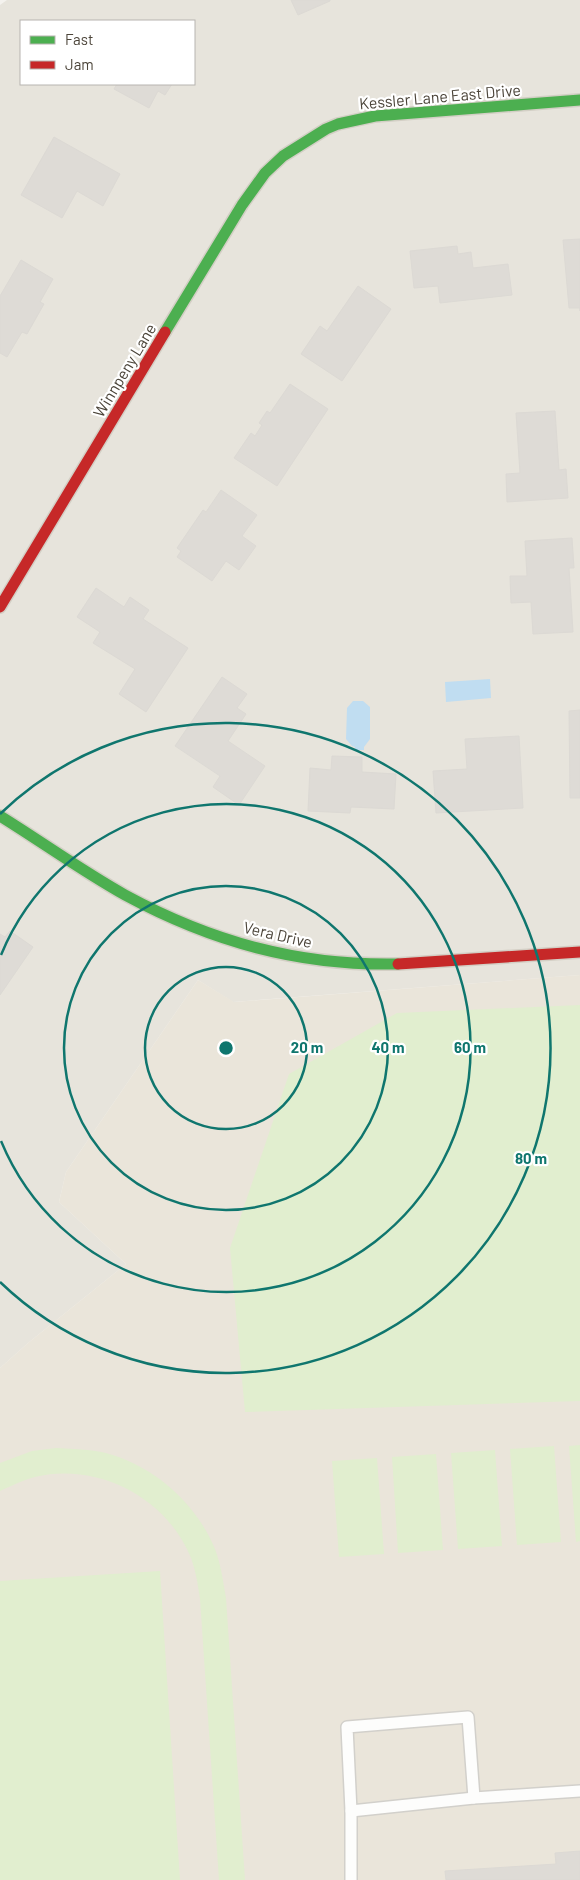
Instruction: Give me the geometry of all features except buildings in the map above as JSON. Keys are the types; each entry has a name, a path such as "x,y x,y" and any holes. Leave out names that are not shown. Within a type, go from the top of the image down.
{"street":[{"name":"Kessler Lane East Drive","path":"283,156 326,129 375,116 580,100"},
{"name":"Winnpeny Lane","path":"0,607 246,200 265,173 283,156"},
{"name":"Vera Drive","path":"0,816 144,905 214,935 287,955 349,964 424,963 580,952"}],"lane":[{"path":"351,1880 351,1811 347,1727 468,1717 474,1798"},
{"path":"351,1811 474,1798 580,1791"}],"shaded area":[{"path":"7,0 580,0 580,975 233,1002 198,980 66,1172 59,1202 126,1264 0,1368 0,5"},
{"path":"580,975 580,1880 0,1880 0,1368 126,1264 59,1202 66,1172 198,980 234,1002"}],"green space":[{"path":"580,1005 580,1401 245,1412 230,1248 289,1074 397,1013"},
{"path":"580,1445 580,1541 576,1542 569,1446"},
{"path":"554,1446 561,1542 517,1545 510,1449"},
{"path":"56,1448 106,1453 141,1467 157,1477 185,1502 197,1516 215,1549 226,1598 245,1880 219,1880 200,1599 196,1573 191,1558 180,1537 165,1518 148,1502 128,1489 106,1480 83,1475 59,1474 31,1478 0,1491 0,1463 32,1451"},
{"path":"495,1450 502,1546 458,1549 451,1453"},
{"path":"436,1454 443,1550 398,1553 392,1457"},
{"path":"377,1458 384,1554 339,1557 332,1461"},
{"path":"160,1571 180,1880 0,1880 0,1581"}],"water":[{"path":"490,679 491,698 446,702 445,682"},
{"path":"353,701 363,701 370,707 370,739 364,750 355,750 355,747 346,739 347,708"}],"traffic: fast":[{"path":"165,332 242,205 265,173 283,156 326,129 338,124 375,116 580,100"},
{"path":"0,816 109,886 158,912 190,926 257,948 291,955 361,964 398,964"}],"traffic: jam":[{"path":"0,607 165,332"},
{"path":"398,964 580,952"}]}
